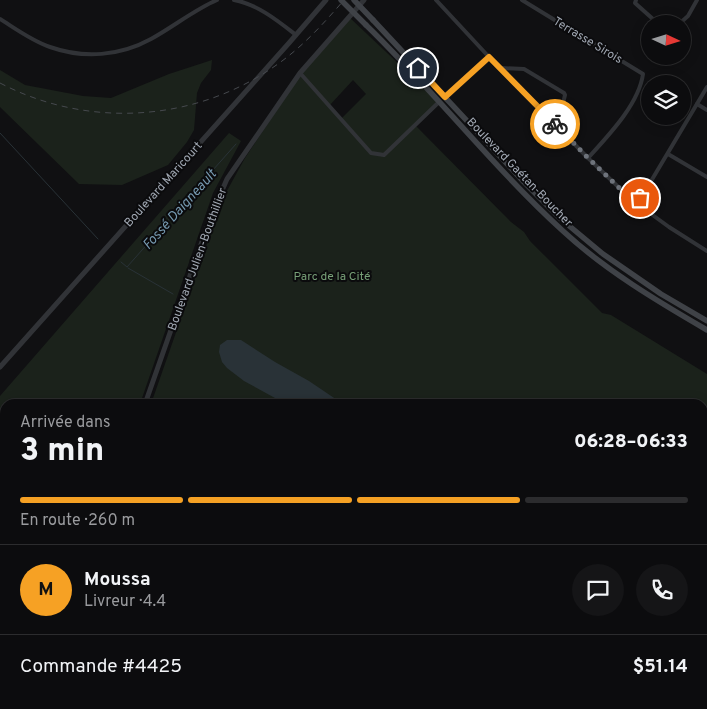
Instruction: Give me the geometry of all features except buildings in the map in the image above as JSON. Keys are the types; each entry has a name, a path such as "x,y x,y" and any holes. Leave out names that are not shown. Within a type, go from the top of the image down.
{"main road":[{"name":"Boulevard Gaétan-Boucher","path":"341,0 563,231 615,272 707,330"},
{"name":"Boulevard Gaétan-Boucher","path":"354,0 524,182 571,228 611,259 662,294 707,321"}],"street":[{"path":"0,19 24,35 49,47 79,54 107,54 130,48 150,39 217,0"},
{"path":"234,0 245,2 270,16 296,35"},
{"name":"Boulevard Maricourt","path":"0,367 326,0"},
{"name":"Boulevard Julien-Bouthillier","path":"147,399 211,216 227,178 300,73 364,0"},
{"path":"436,0 588,158 635,202 669,227 707,251"},
{"path":"440,4 445,0"},
{"name":"Terrasse Sirois","path":"522,0 643,74 642,84 620,122 588,158"},
{"path":"636,0 635,3 648,15"},
{"path":"689,15 697,0"},
{"path":"445,97 489,57"},
{"path":"501,68 524,69 564,93 563,103 547,115"},
{"path":"300,73 371,152 384,155 439,102"},
{"path":"635,202 640,198 668,154 707,87"},
{"path":"697,104 707,110"},
{"path":"668,154 707,177"}],"green space":[{"name":"Parc de la Cité","path":"349,17 439,102 415,125 511,222 524,232 530,241 602,313 611,315 707,374 707,399 153,399 223,198 245,158 300,75","holes":["353,80 366,94 341,119 329,106"]},
{"path":"212,60 211,70 201,83 197,93 194,130 187,142 168,165 122,185 79,184 0,107 0,70 25,85 83,96 111,98 169,74"},
{"path":"229,133 241,141 213,193 142,399 0,399 0,396"}],"shaded area":[{"path":"227,340 241,340 336,399 278,399 244,381 227,368 222,362 219,352 220,345"}],"waterway":[{"name":"Fossé Daigneault","path":"0,133 98,239"},
{"name":"Fossé Daigneault","path":"121,262 127,267 236,144"},
{"path":"128,268 173,294"}],"railway":[{"path":"0,83 35,98 70,108 107,113 144,112 180,107 216,97 250,81 282,61 299,47 344,0"}],"way so far":[{"path":"555,124 632,200 635,202 640,198"}],"route":[{"path":"418,68 445,97 489,57 555,124"}]}
